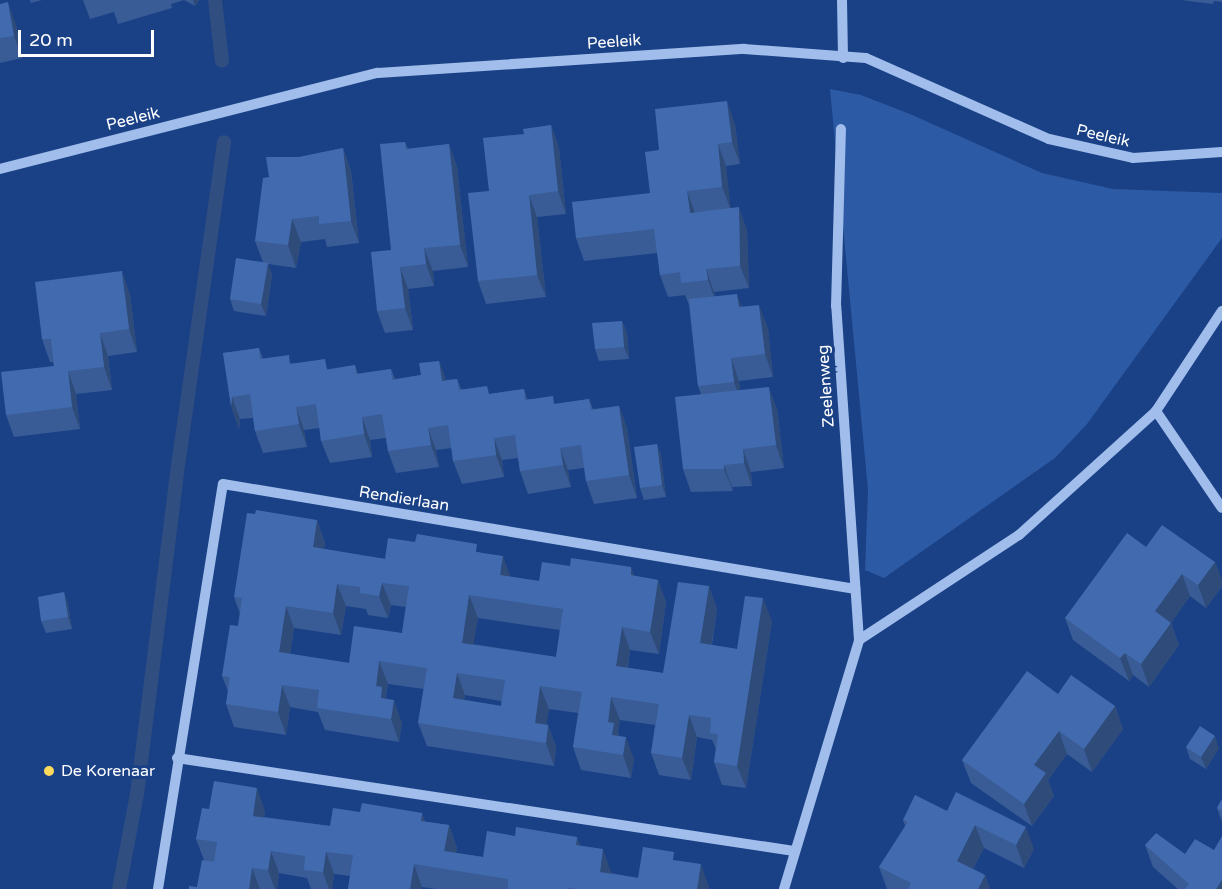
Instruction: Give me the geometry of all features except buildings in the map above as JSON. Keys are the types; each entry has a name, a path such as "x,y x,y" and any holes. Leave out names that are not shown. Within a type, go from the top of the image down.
{"street":[{"path":"842,0 843,58"},
{"name":"Peeleik","path":"0,169 378,73 744,49 866,58 1049,139 1133,158 1222,152"},
{"name":"Zeelenweg","path":"784,889 858,640 836,306 841,129"},
{"path":"858,640 1019,535 1156,411 1222,311"},
{"path":"1156,411 1222,508"},
{"name":"Rendierlaan","path":"158,889 177,758 223,484 855,589"},
{"path":"177,758 794,851"}],"shaded area":[{"path":"830,89 861,95 910,114 1042,173 1113,189 1222,193 1222,238 1087,424 1055,458 884,578 865,570 868,490"}],"waterway":[{"path":"215,0 222,61"},
{"path":"119,889 137,794 179,459 224,142"}],"place":[{"name":"De Korenaar","path":"49,771"}]}
